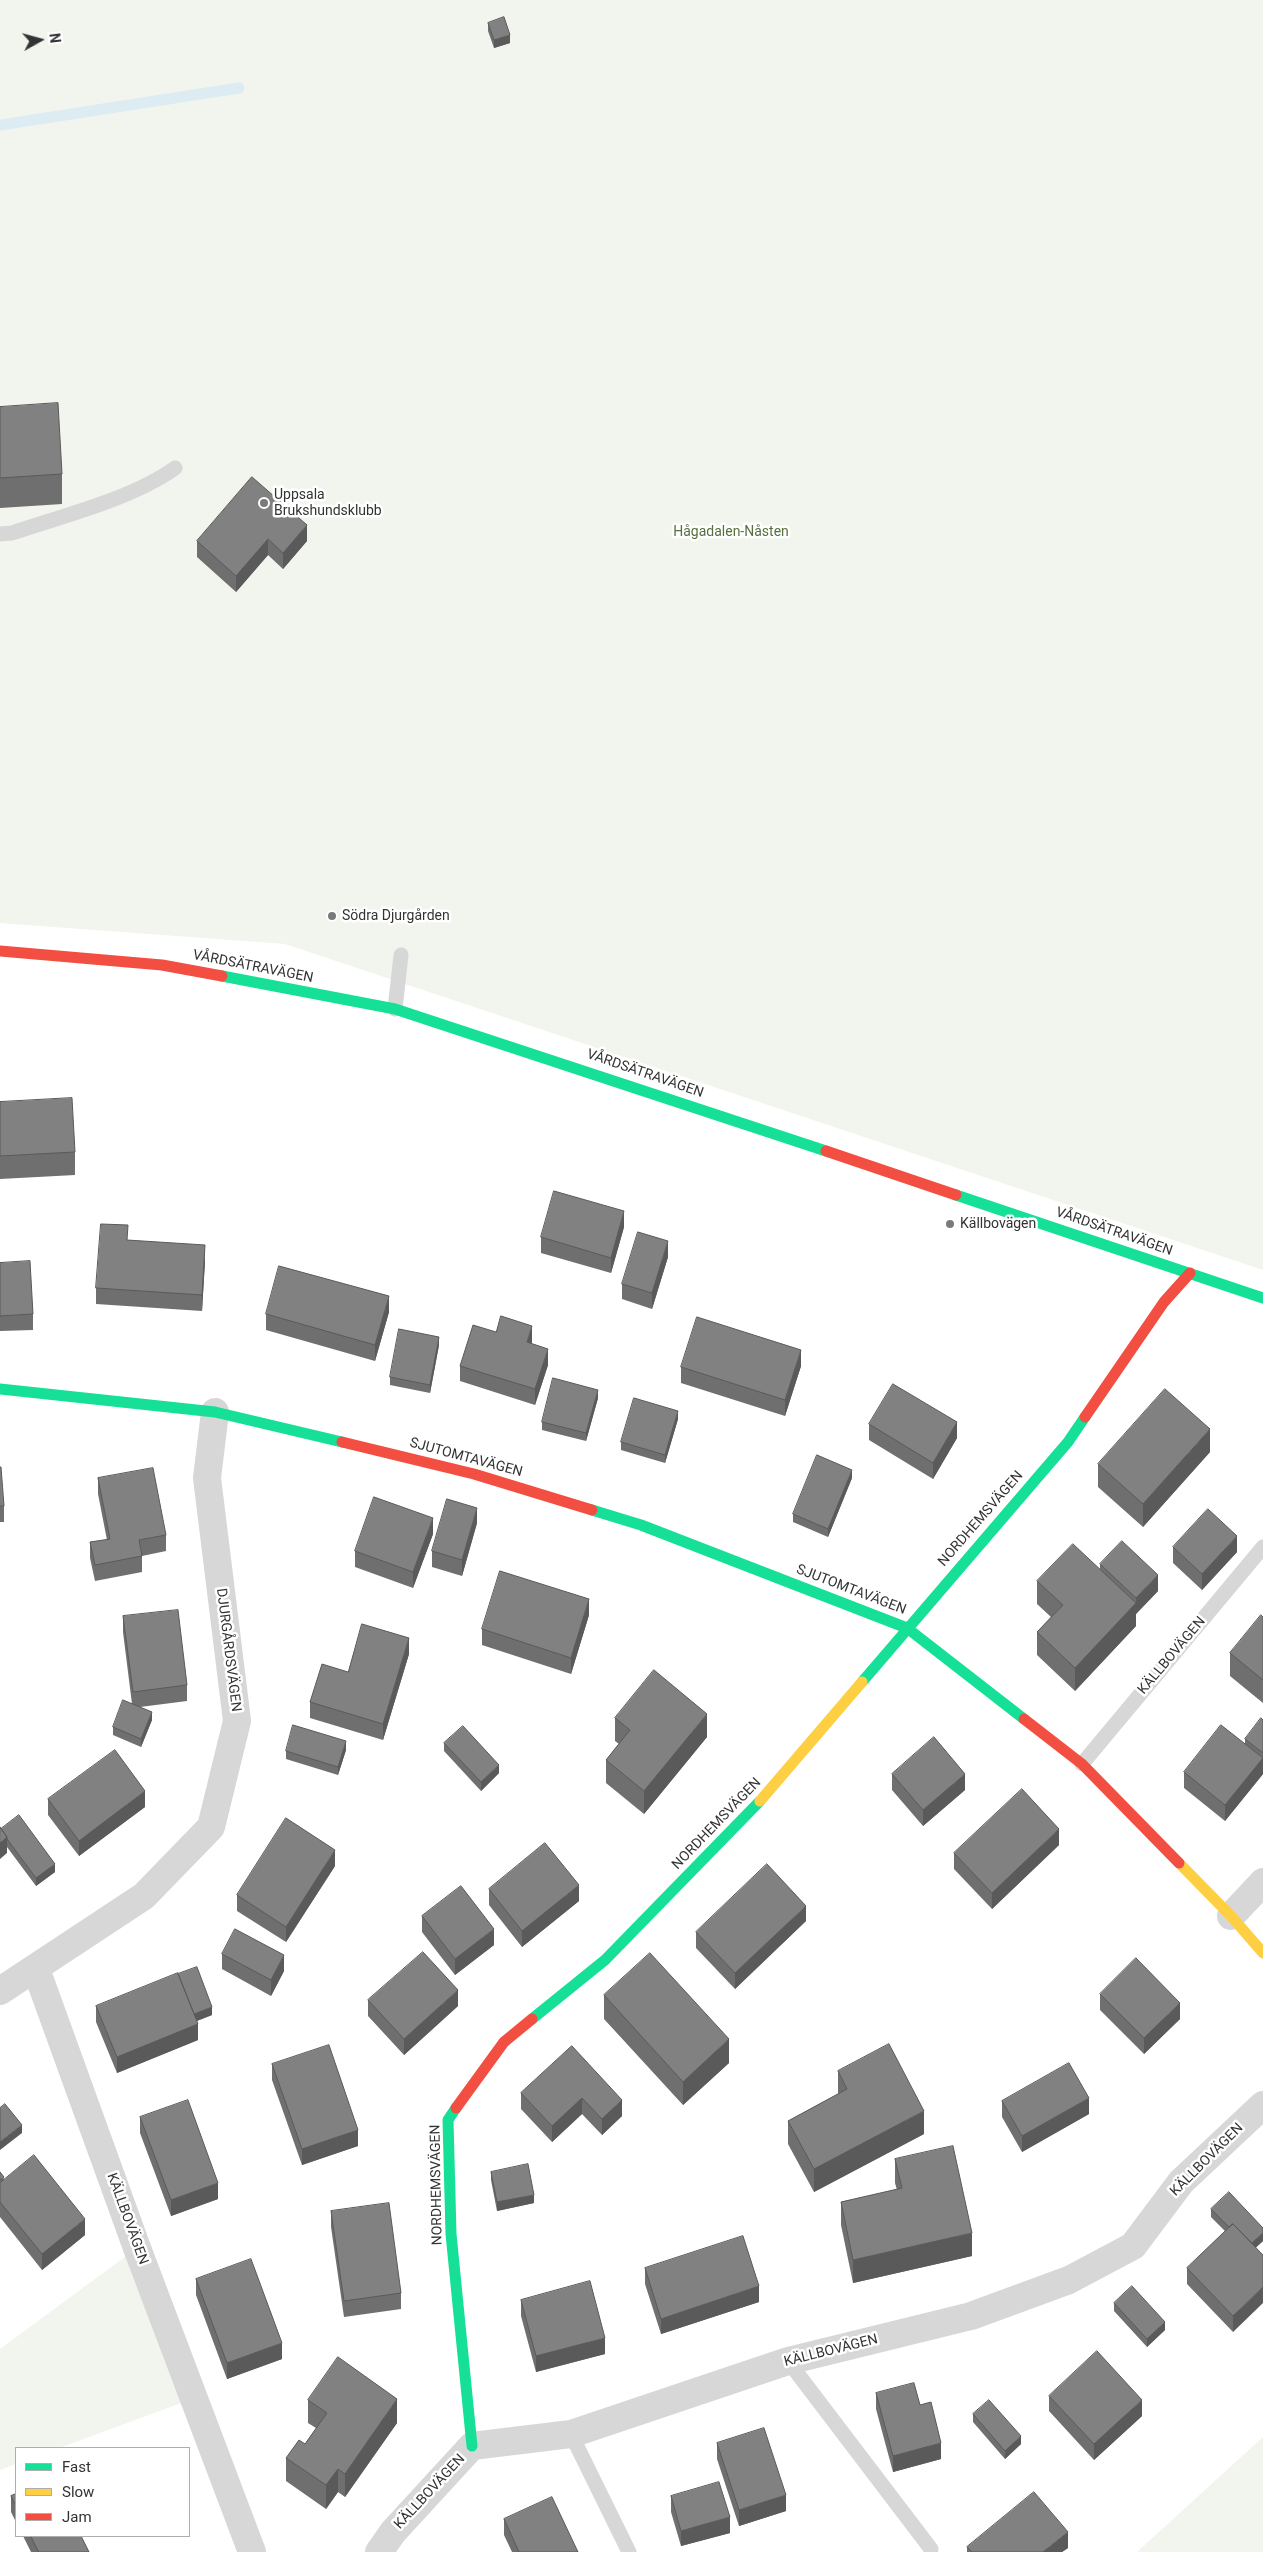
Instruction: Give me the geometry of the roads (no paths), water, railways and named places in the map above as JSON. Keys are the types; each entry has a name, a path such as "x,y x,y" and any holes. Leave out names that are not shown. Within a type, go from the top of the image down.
{"street":[{"name":"VÅRDSÄTRAVÄGEN","path":"0,951 162,965 395,1009 557,1061 1263,1298"},
{"name":"NORDHEMSVÄGEN","path":"472,2446 451,2234 448,2120 504,2042 605,1960 770,1790 1068,1442 1164,1302 1190,1273"},
{"name":"SJUTOMTAVÄGEN","path":"0,1389 215,1412 474,1474 641,1525 907,1628"},
{"name":"DJURGÅRDSVÄGEN","path":"0,1991 144,1896 211,1827 237,1721 207,1478 215,1412"},
{"path":"907,1628 1082,1764 1231,1916 1263,1952"},
{"path":"1231,1916 1263,1882"},
{"name":"KÄLLBOVÄGEN","path":"36,1969 137,2248 252,2552"},
{"name":"KÄLLBOVÄGEN","path":"379,2552 393,2532 472,2446 571,2434 788,2361 971,2316 1069,2280 1133,2246 1181,2182 1263,2105"}],"lane":[{"path":"0,534 21,530 126,493 157,480 175,468"},
{"path":"395,1009 401,955"},
{"name":"KÄLLBOVÄGEN","path":"1082,1764 1263,1548"},
{"path":"788,2361 931,2549"},
{"path":"571,2434 628,2552"}],"waterway":[{"path":"0,125 239,88"}],"place":[{"name":"Uppsala Brukshundsklubb","path":"264,503"},
{"name":"Södra Djurgården","path":"332,916"},
{"name":"Källbovägen","path":"950,1224"}],"park label":[{"name":"Hågadalen-Nåsten","path":"731,532"}]}
